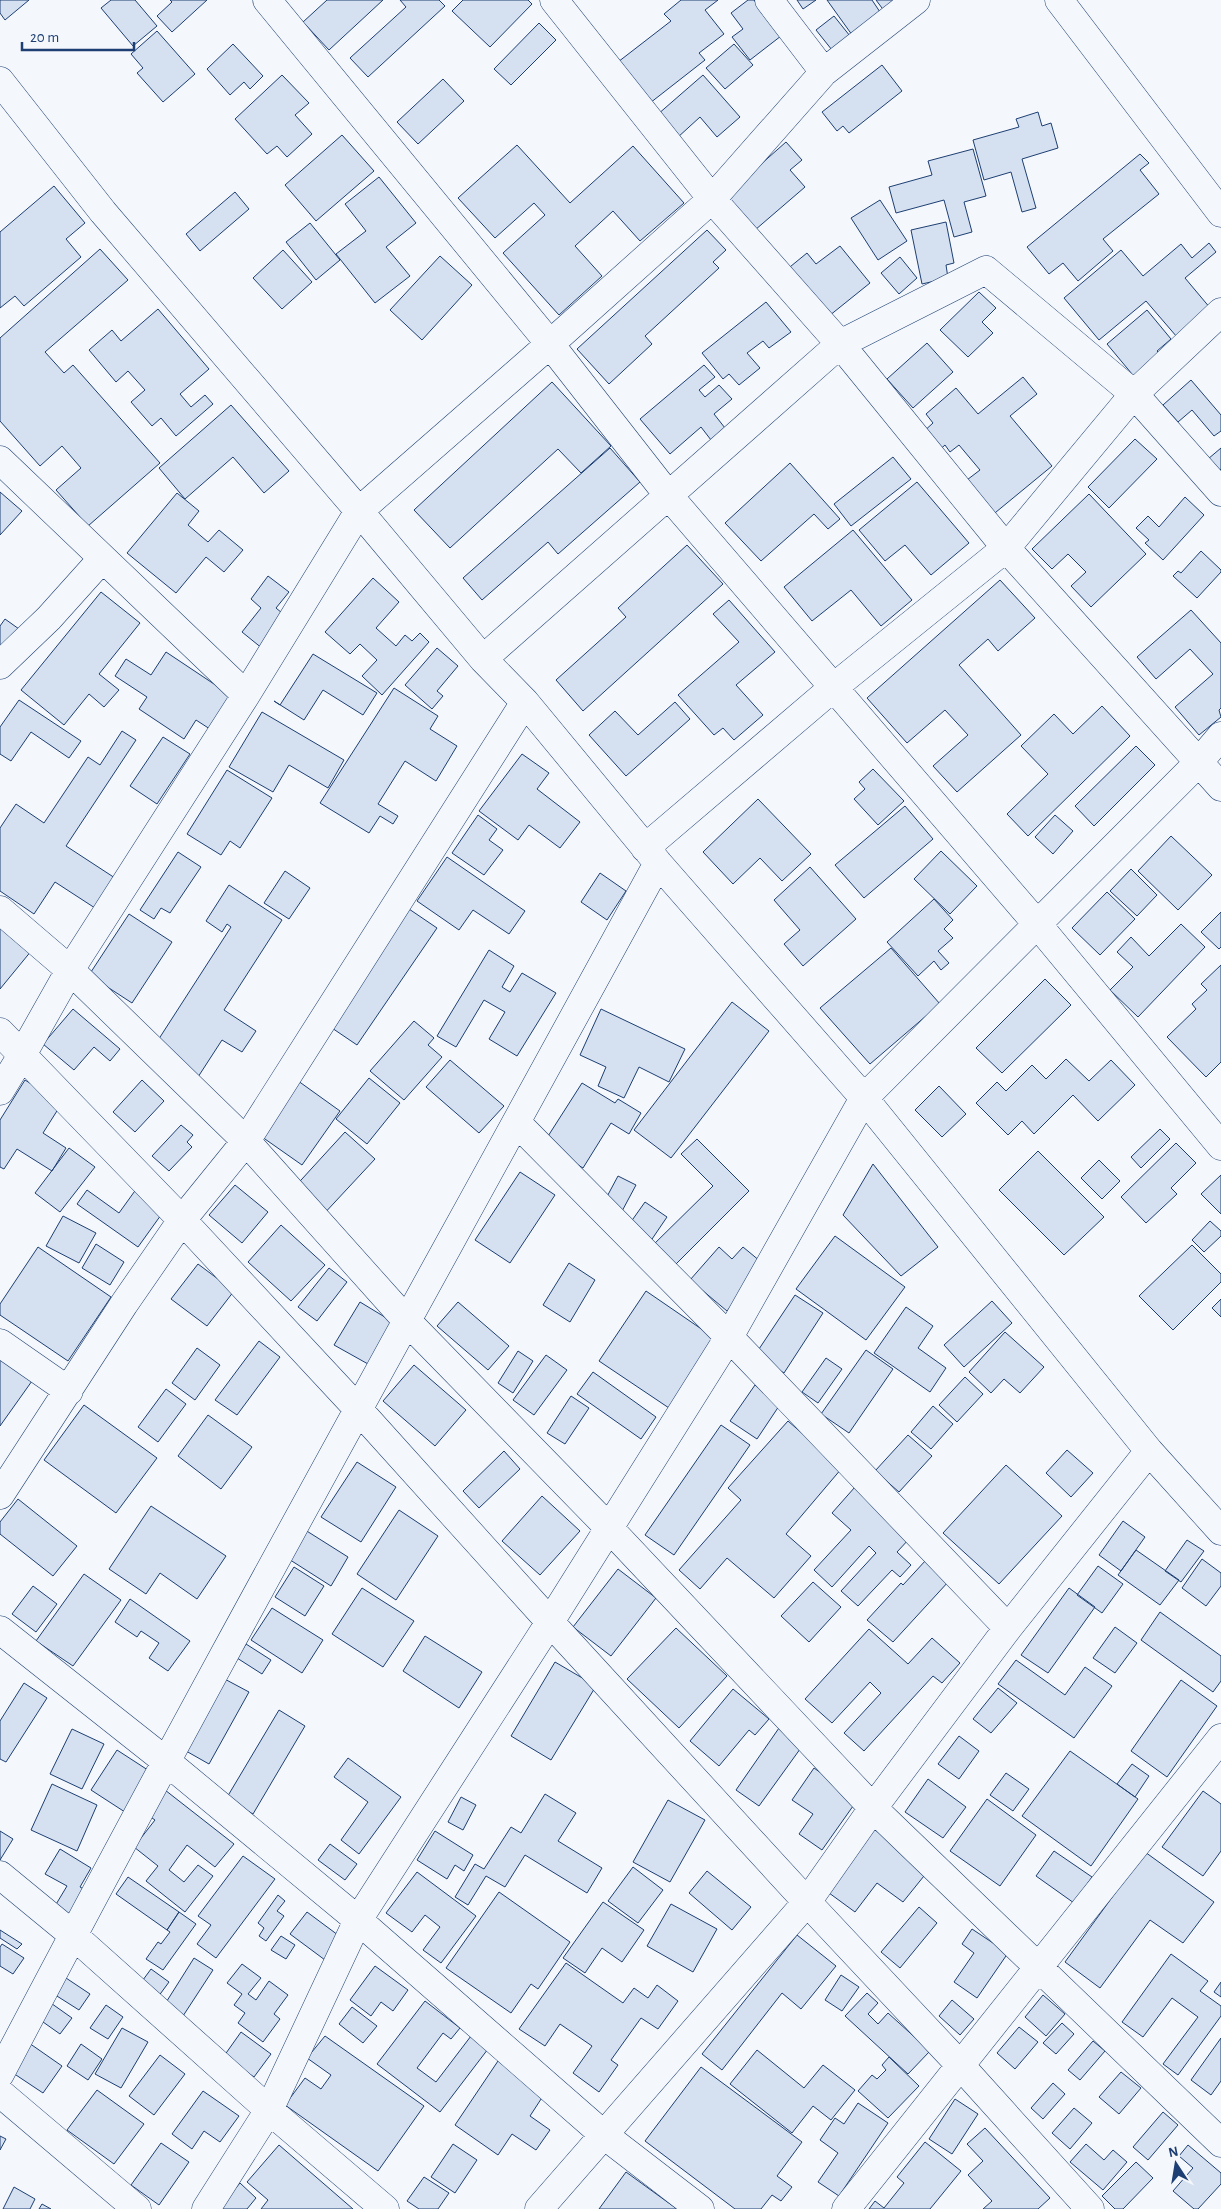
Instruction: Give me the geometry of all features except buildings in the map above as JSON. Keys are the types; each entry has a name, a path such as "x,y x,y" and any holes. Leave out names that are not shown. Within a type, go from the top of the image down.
{"street":[{"path":"267,0 550,344 668,495 1038,925 1221,1146"},
{"path":"554,0 712,199 840,344 1006,548 1221,787"},
{"path":"769,0 824,72"},
{"path":"0,1091 70,970 246,695 359,511 712,199 824,72 916,0"},
{"path":"1059,0 1221,213"},
{"path":"0,81 103,212 359,511 482,659 525,702 652,855 864,1098 1149,1450 1221,1531"},
{"path":"482,659 840,344 986,270 1134,394 1221,492"},
{"path":"0,2074 73,1935 358,1409 517,1123 652,855 834,687 1006,548 1134,394 1221,312"},
{"path":"0,460 246,695"},
{"path":"0,665 49,618 102,559"},
{"path":"0,1495 70,1390 124,1304 182,1220 246,1142 525,702"},
{"path":"206,2209 269,2110 358,1920 550,1622 729,1336 864,1098 1198,763 1221,736"},
{"path":"0,910 70,970 246,1142 407,1321 609,1528 873,1808 1221,2143"},
{"path":"0,1032 182,1220 358,1409 806,1902 960,2065 1090,2209"},
{"path":"517,1123 729,1336 1008,1628"},
{"path":"0,1343 70,1390"},
{"path":"539,2209 806,1902 873,1808 1008,1628 1149,1450"},
{"path":"0,1630 167,1762 358,1920 604,2135 700,2209"},
{"path":"846,2209 1221,1738"},
{"path":"0,1875 73,1935 269,2110 385,2209"},
{"path":"0,2093 137,2209"}]}
